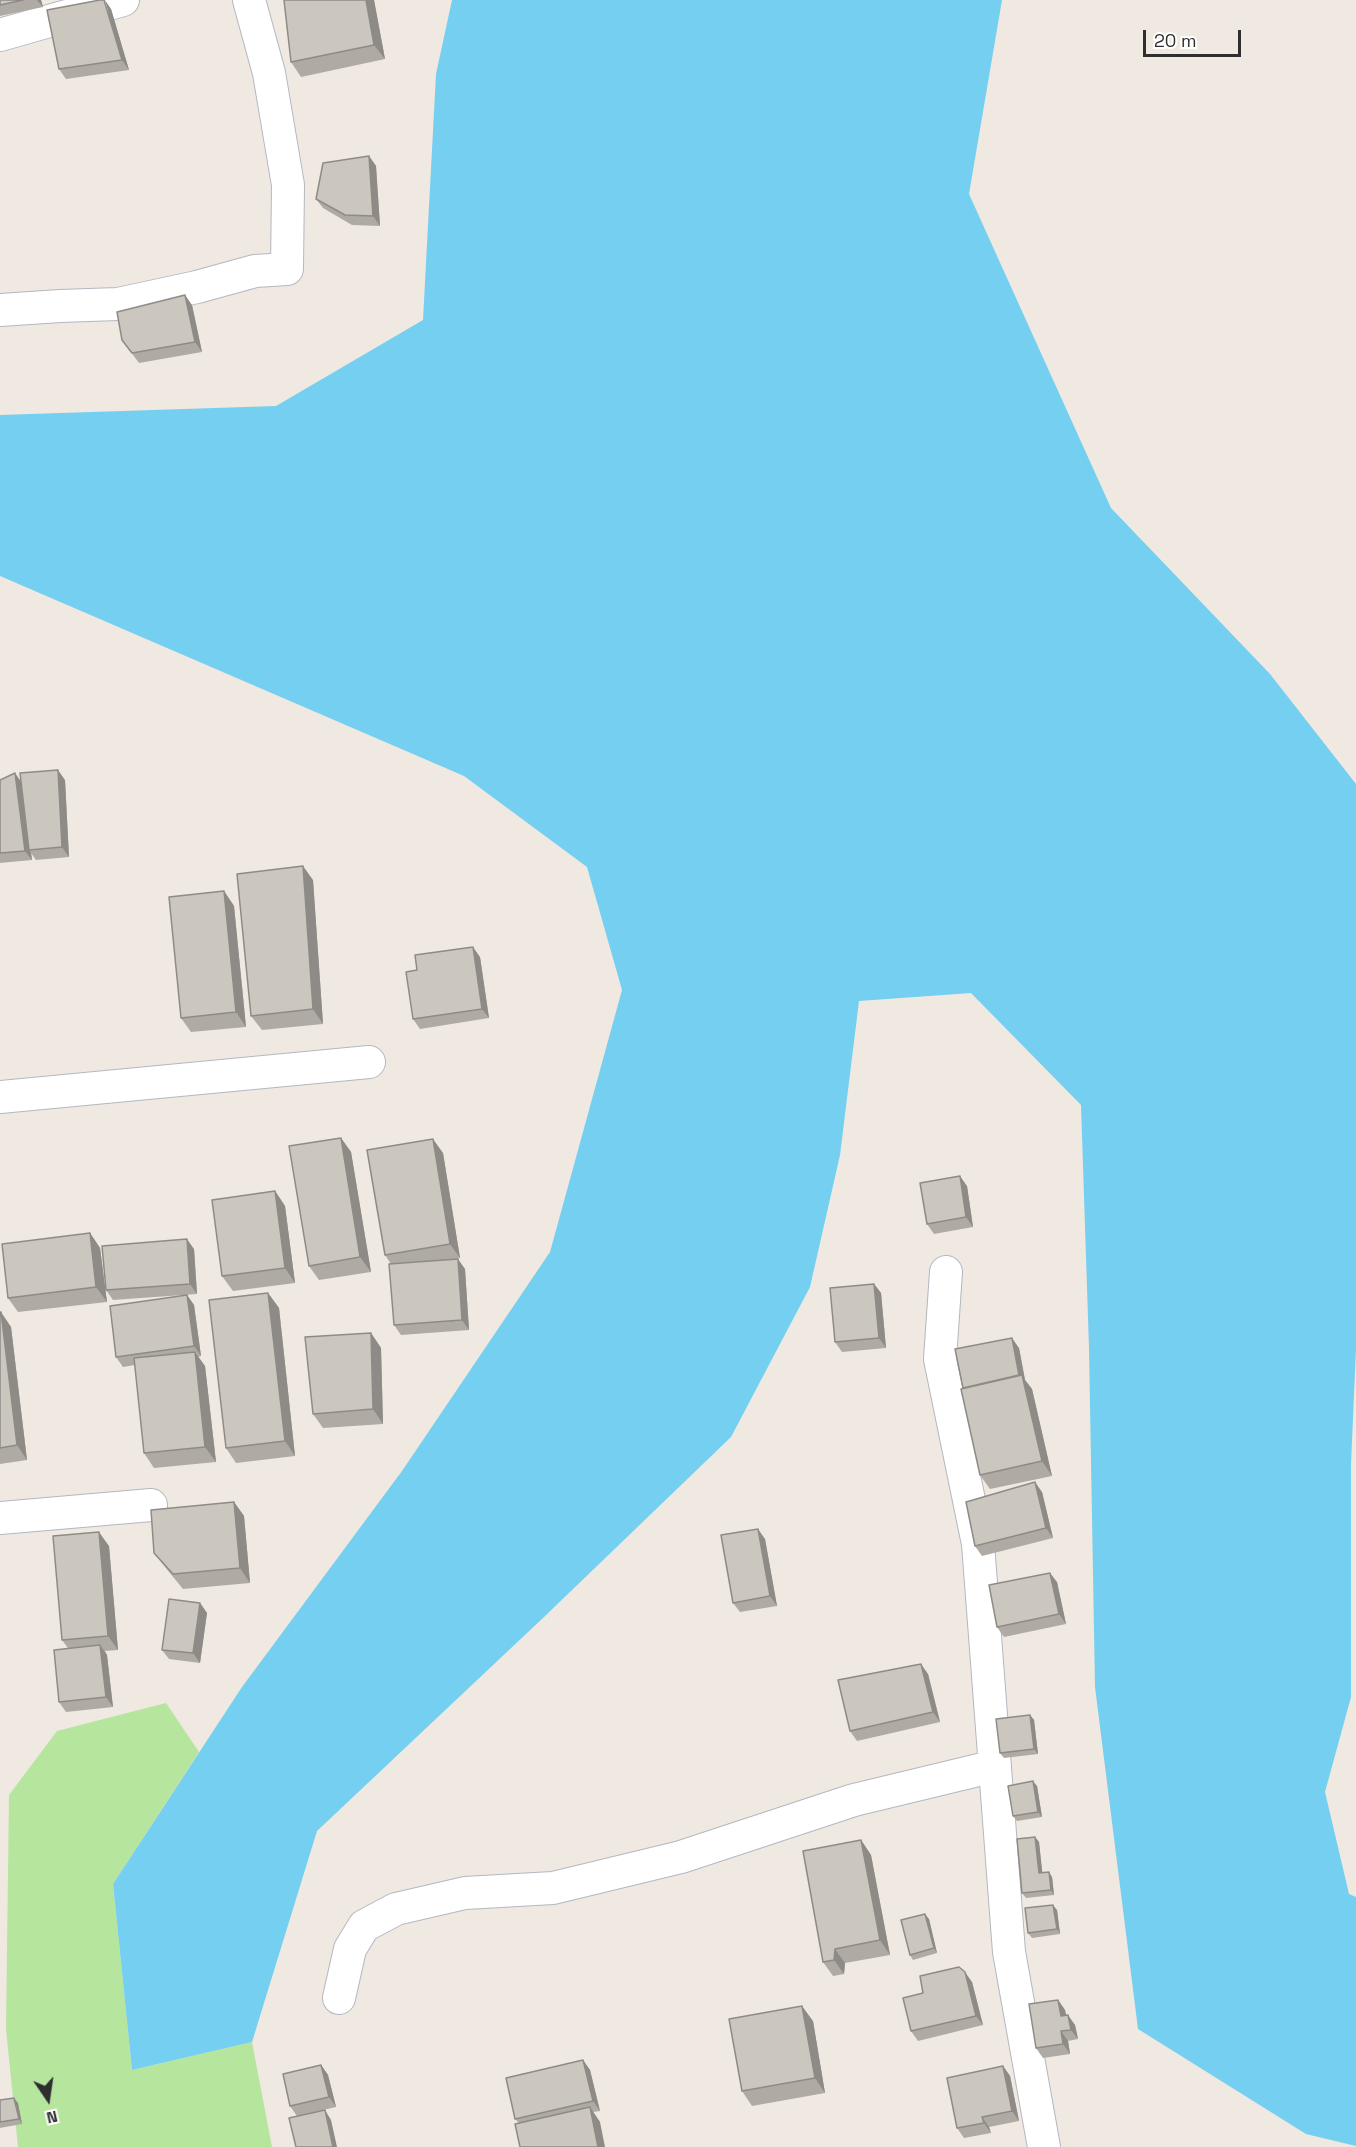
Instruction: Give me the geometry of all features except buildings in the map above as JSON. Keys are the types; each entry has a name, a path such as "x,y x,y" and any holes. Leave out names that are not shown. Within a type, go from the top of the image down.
{"street":[{"path":"0,35 123,0"},
{"path":"0,310 118,304 198,287 255,271 287,269 288,185 269,73 249,0"},
{"path":"0,1097 369,1062"},
{"path":"946,1272 940,1359 978,1544 1009,1952 1044,2147"},
{"path":"0,1518 151,1505"},
{"path":"339,1998 350,1950 364,1926 396,1909 465,1893 553,1888 681,1857 854,1800 995,1766"}],"green space":[{"path":"166,1703 199,1752 113,1884 132,2070 252,2042 272,2147 18,2147 6,2029 9,1795 57,1731"}],"water":[{"path":"452,0 1002,0 969,194 1111,508 1270,674 1356,784 1356,1349 1351,1464 1351,1697 1325,1792 1349,1894 1356,1897 1356,2146 1306,2134 1138,2029 1095,1687 1089,1348 1081,1105 971,993 859,1001 840,1155 810,1287 731,1437 317,1831 252,2042 132,2070 113,1884 242,1687 402,1471 550,1252 622,990 587,867 464,776 0,576 0,415 276,406 423,320 436,74"}]}
